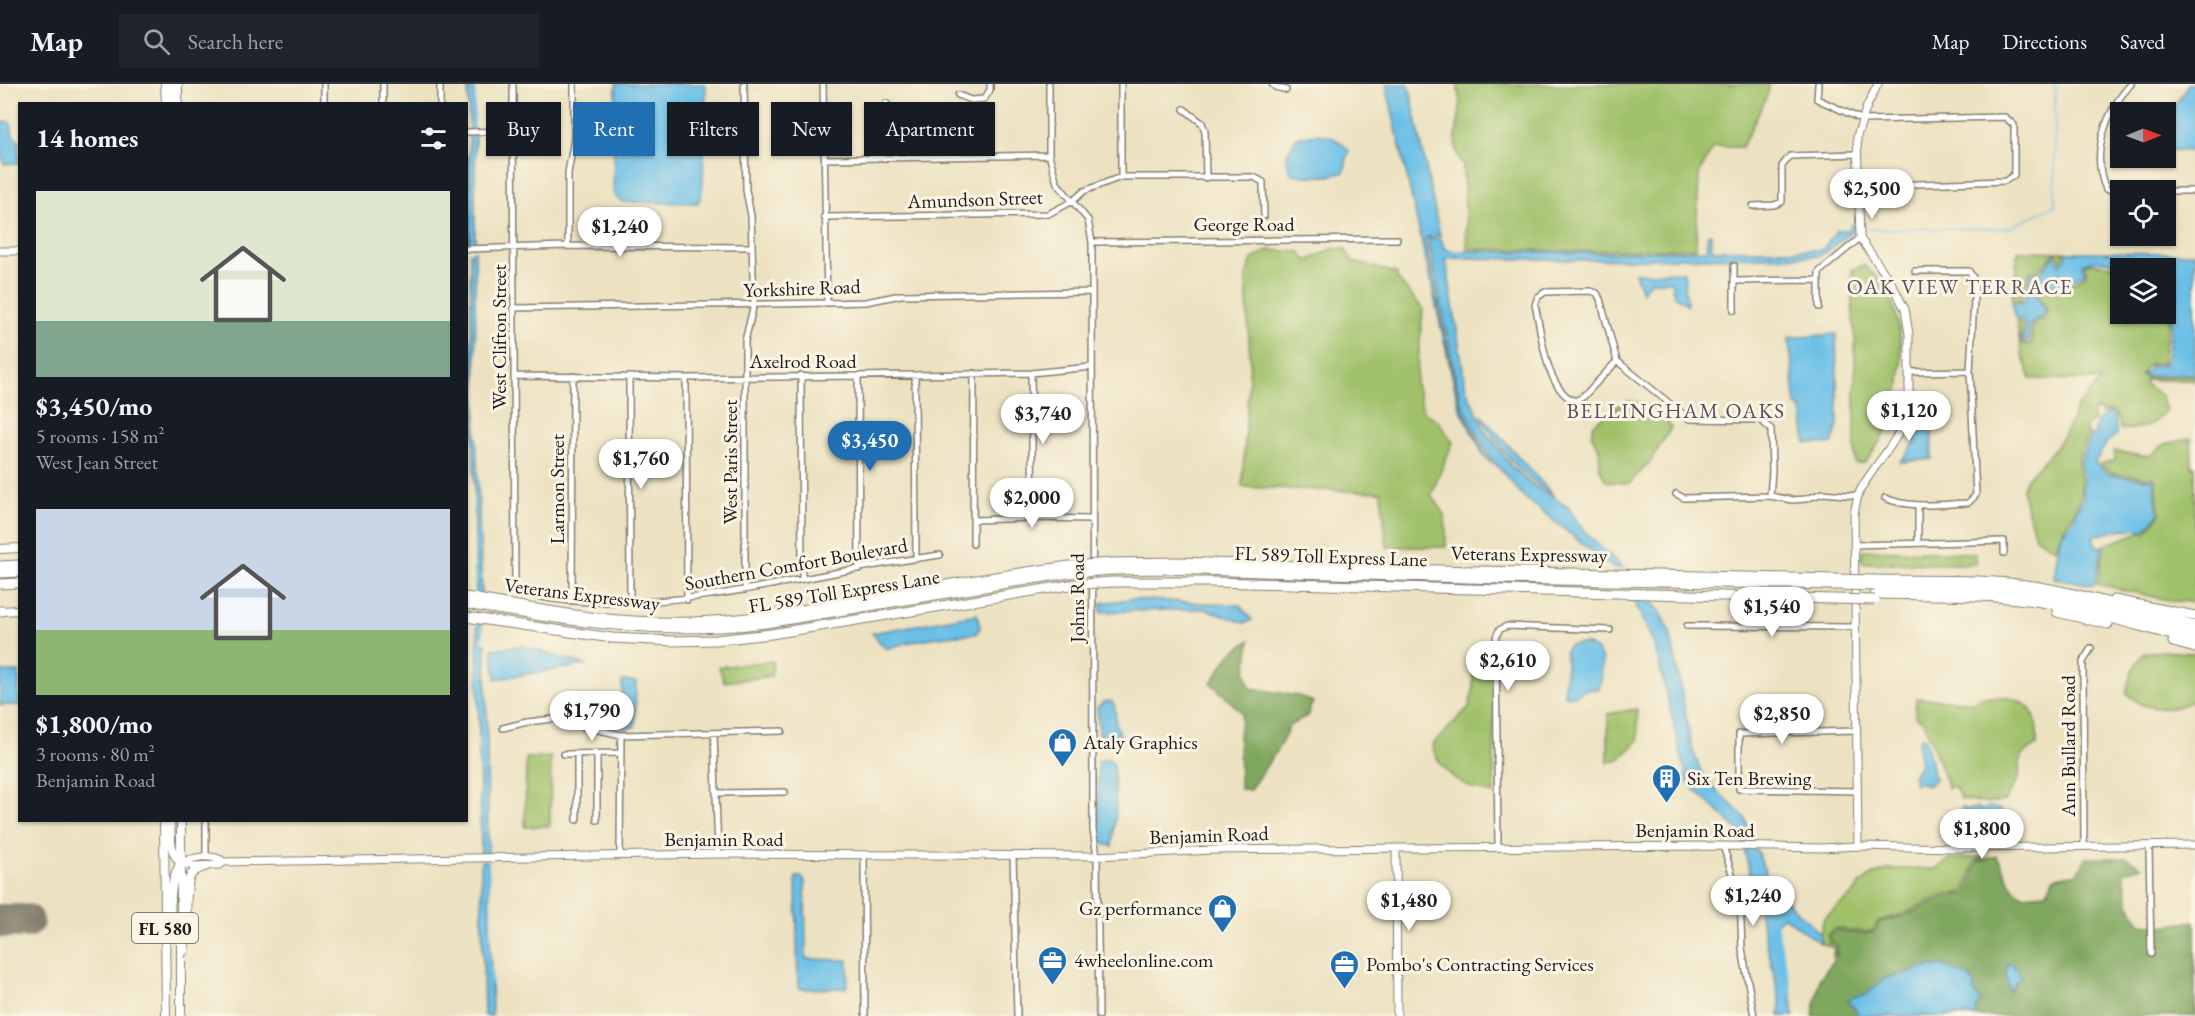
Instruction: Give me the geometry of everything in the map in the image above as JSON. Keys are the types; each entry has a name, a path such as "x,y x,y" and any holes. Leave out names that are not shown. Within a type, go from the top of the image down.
{"highway":[{"name":"Veterans Expressway","path":"468,597 494,605 598,618 663,623 702,622 775,614 1004,575 1178,562 1649,578 1875,590 2032,607 2195,648"},
{"path":"0,566 18,564"},
{"path":"0,573 18,572"},
{"name":"Veterans Expressway","path":"468,617 612,638 673,641 716,640 771,634 969,600 1070,585 1112,582 1213,582 1707,596 1835,589 1875,590 1993,582 2039,587 2082,596 2195,626"},
{"path":"0,584 18,583"},
{"path":"1875,590 1991,589 2038,594 2195,633"},
{"path":"1875,590 1994,597 2037,602 2074,609 2195,641"},
{"path":"2082,596 2131,602 2195,616"},
{"path":"468,604 494,605"}],"main road":[{"path":"165,84 165,102"},
{"path":"172,84 172,102"},
{"path":"178,84 178,102"},
{"path":"0,549 18,548"},
{"path":"1,611 18,610"},
{"name":"FL 580","path":"164,822 166,1011"},
{"path":"166,1011 173,880 181,863 175,858 172,848 170,822"},
{"name":"FL 580","path":"180,1016 183,822"},
{"path":"181,963 188,938 188,880 196,869 207,862"}],"street":[{"path":"324,84 324,102"},
{"path":"382,84 383,102"},
{"path":"440,84 440,102"},
{"name":"West Clifton Street","path":"513,84 513,102"},
{"path":"568,246 568,173 574,139 574,84"},
{"name":"West Paris Street","path":"744,84 746,190 751,216 754,304 745,341 746,590"},
{"path":"823,84 827,303"},
{"path":"958,95 971,100 984,99 990,90 990,84"},
{"name":"Johns Road","path":"1049,84 1048,155 1057,183 1088,220 1092,242 1090,292 1093,834 1097,856 1099,1016"},
{"path":"1121,84 1121,177"},
{"path":"1272,84 1286,90"},
{"path":"1818,84 1817,99 1863,120 2006,117 2013,125 2014,176 2006,181 1859,186"},
{"path":"1858,846 1854,514 1862,488 1898,437 1904,423 1908,410 1909,372 1909,334 1905,309 1892,284 1860,238 1857,136 1867,106 1878,84"},
{"path":"2110,190 2106,189 2101,178 2099,162 2101,142 2107,119 2127,85"},
{"path":"1184,110 1202,123 1205,131 1206,178"},
{"path":"468,132 486,132"},
{"path":"1753,206 1774,205 1782,202 1782,166 1790,156 1858,154"},
{"path":"825,159 1048,155"},
{"name":"West Clifton Street","path":"514,156 515,589"},
{"name":"Amundson Street","path":"824,217 1048,214 1073,201 1084,192 1121,177 1254,177 1263,182 1264,216"},
{"path":"2176,191 2195,190"},
{"path":"1819,307 1820,272 1860,238"},
{"name":"George Road","path":"1092,242 1397,239"},
{"path":"468,249 568,246 752,247"},
{"path":"0,251 18,251"},
{"path":"1734,266 1734,310"},
{"path":"1885,498 1896,503 1917,505 1968,503 1976,495 1970,371 1975,281 1969,271 1915,271"},
{"path":"1734,281 1818,280"},
{"path":"1617,361 1583,397 1575,401 1567,398 1550,370 1535,305 1538,297 1545,292 1590,291 1597,293 1617,361 1689,419 1760,420 1771,429 1770,496"},
{"name":"Yorkshire Road","path":"513,308 866,302 901,295 1090,292"},
{"name":"Axelrod Road","path":"515,376 686,378 858,376 1031,373 1091,367"},
{"path":"1909,372 1970,371"},
{"path":"973,544 974,373"},
{"path":"1031,373 1033,518"},
{"path":"801,375 802,579"},
{"path":"915,375 916,558"},
{"name":"Larmon Street","path":"572,601 573,376"},
{"path":"858,376 859,569"},
{"path":"629,377 630,604"},
{"path":"686,378 687,600"},
{"path":"1676,494 1684,498 1770,496 1792,500 1806,499 1823,493 1858,496"},
{"path":"1917,505 1918,543"},
{"path":"974,520 1091,519"},
{"path":"1855,545 2004,541 2004,553"},
{"name":"Southern Comfort Boulevard","path":"515,589 525,594 572,601 630,604 687,600 940,555"},
{"path":"1498,847 1496,638 1499,630 1507,626 1610,630"},
{"path":"1687,626 1856,627"},
{"name":"Ann Bullard Road","path":"2084,846 2083,662 2091,648"},
{"path":"503,728 527,722 562,718 582,726 621,735 782,731"},
{"path":"1857,731 1739,734 1739,789 1858,791"},
{"path":"714,733 718,854"},
{"path":"620,856 621,735"},
{"path":"564,754 621,753"},
{"path":"577,754 577,820"},
{"path":"597,754 597,820"},
{"path":"716,793 785,792"},
{"path":"206,822 207,862"},
{"name":"Benjamin Road","path":"181,863 193,866 207,862 220,865 224,862 718,854 1097,856 1212,850 1498,847 1956,848 2195,845"},
{"path":"1723,846 1740,898 1742,948 1754,1016"},
{"path":"2149,846 2151,954"},
{"path":"1396,848 1397,1016"},
{"path":"1013,855 1017,1016"},
{"path":"864,856 865,1016"}],"green space":[{"path":"1457,84 1769,84 1768,94 1742,147 1713,147 1699,174 1696,248 1588,251 1467,249 1463,166 1455,143 1460,112"},
{"path":"469,157 470,243 468,243"},
{"path":"1332,249 1345,249 1353,262 1397,273 1397,278 1423,309 1416,384 1423,411 1438,421 1453,442 1431,495 1441,508 1445,519 1446,547 1387,547 1381,492 1242,487 1250,362 1246,276 1252,259 1269,250 1300,252 1307,261"},
{"path":"2018,251 2065,252 2061,261 2055,253 2038,271 2030,271 2021,300 2012,301"},
{"path":"2089,263 2110,266 2110,324 2169,324 2163,363 2149,364 2140,375 2145,378 2195,376 2195,380 2145,380 2146,385 2161,396 2166,411 2146,427 2120,429 2120,423 2113,411 2102,414 2097,409 2093,411 2093,421 2085,427 2089,434 2078,461 2080,498 2060,535 2056,549 2035,537 2022,490 2026,479 2055,448 2078,406 2101,380 2031,379 2021,352 2016,321 2022,326 2020,343 2029,345 2033,342 2031,331 2034,323 2044,318 2047,309 2039,295 2042,289 2064,289 2072,285 2086,274 2085,265"},
{"path":"1863,265 1877,277 1894,307 1901,344 1901,363 1897,399 1888,428 1865,463 1855,463 1855,341 1851,288 1852,270"},
{"path":"1629,401 1659,412 1671,428 1650,462 1629,484 1606,481 1600,469 1599,448 1591,435 1594,424 1615,407"},
{"path":"2191,438 2192,467 2195,466 2195,602 2172,601 2097,584 2105,545 2140,532 2146,532 2160,514 2155,478 2111,473 2100,464 2115,460 2114,451 2142,456 2151,455 2163,445"},
{"path":"1863,550 1976,553 1975,564 1862,563"},
{"path":"1250,640 1246,672 1250,688 1299,696 1313,702 1307,716 1289,726 1277,751 1250,790 1240,789 1239,735 1242,713 1211,683 1229,655"},
{"path":"2162,651 2195,653 2195,698 2183,705 2163,709 2143,705 2126,693 2132,672 2144,653"},
{"path":"1491,655 1494,663 1494,794 1474,789 1448,772 1441,764 1432,745 1469,707 1473,691 1473,663"},
{"path":"773,661 771,676 724,682 719,667"},
{"path":"1982,697 2018,700 2026,704 2035,719 2037,745 2021,756 2019,776 2005,801 1985,803 1961,799 1954,786 1948,788 1924,722 1915,716 1916,698 1972,703"},
{"path":"1637,709 1638,741 1621,758 1608,763 1608,714"},
{"path":"551,757 550,826 525,827 526,758"},
{"path":"1997,856 2011,885 2022,895 2046,893 2055,877 2078,873 2086,858 2127,858 2142,867 2124,872 2128,901 2141,924 2161,926 2195,921 2195,1016 1813,1016 1820,978 1837,956 1837,945 1831,942 1829,935 1836,930 1865,934 1875,931 1879,922 1904,916 1946,896 1966,894 1977,862"},
{"path":"1985,857 1975,861 1964,892 1944,894 1903,914 1878,921 1873,930 1865,932 1835,928 1827,935 1829,943 1835,947 1835,955 1832,959 1834,948 1820,943 1824,918 1872,875 1890,869 1935,869 1951,859"}],"water":[{"path":"468,84 474,84 474,129 469,129"},
{"path":"616,84 706,84 705,102 667,102 667,156 704,156 703,181 698,203 622,202 617,198 613,189 614,156 655,156 655,102 615,102"},
{"path":"1386,84 1409,84 1440,236 1425,239 1458,399 1485,456 1493,465 1484,456 1459,407"},
{"path":"2188,84 2195,84 2195,151 2176,150 2176,103"},
{"path":"8,121 11,124 13,136 18,140 18,163 4,164 3,157 0,155 0,124"},
{"path":"469,134 475,134 475,246 470,246"},
{"path":"1318,134 1335,139 1349,151 1344,172 1318,176 1292,174 1287,159 1297,137"},
{"path":"1852,224 1856,224 1855,231 1818,256 1574,260 1459,258 1446,260 1466,389 1487,434 1512,467 1530,483 1568,507 1584,531 1623,568 1613,568 1524,497 1488,455 1460,399 1428,239 1441,239 1444,248 1450,251 1596,253 1706,250 1708,234 1711,233 1712,250 1822,250 1837,230 1849,230"},
{"path":"475,251 476,429 482,597 476,596 470,252"},
{"path":"2067,252 2195,253 2195,374 2145,376 2142,374 2148,371 2150,366 2165,365 2167,359 2171,324 2176,324 2176,258 2110,258 2110,262 2089,262 2083,264 2084,273 2063,287 2040,287 2036,295 2045,309 2042,317 2032,322 2028,331 2030,341 2022,342 2025,325 2022,320 2015,318 2012,303 2023,302 2031,273 2040,273 2055,255 2060,265"},
{"path":"1684,272 1687,305 1674,295 1671,281 1651,281 1642,292 1635,273"},
{"path":"1836,334 1838,426 1832,444 1806,443 1802,409 1796,406 1789,338"},
{"path":"1932,402 1932,459 1900,462 1913,446 1926,405"},
{"path":"2112,413 2116,421 2116,435 2107,442 2095,463 2110,475 2154,480 2158,514 2145,530 2123,529 2093,536 2096,546 2103,546 2094,585 2054,578 2060,537 2072,521 2083,498 2083,477 2080,464 2091,436 2095,435 2096,421"},
{"path":"1481,415 1554,496 1512,461 1495,439"},
{"path":"1647,597 1660,611 1670,631 1692,748 1703,777 1745,818 1755,844 1743,844 1739,831 1688,783 1655,647 1633,598"},
{"path":"1130,599 1240,605 1252,620 1245,623 1205,609 1101,612 1101,603"},
{"path":"977,614 980,628 976,634 930,638 886,649 872,633"},
{"path":"477,621 482,622 480,641 486,644 488,856 481,856"},
{"path":"1584,644 1597,650 1602,660 1599,689 1589,689 1576,696 1564,695 1565,650 1570,645"},
{"path":"523,646 587,665 496,679 492,649"},
{"path":"0,672 18,672 18,705 0,705"},
{"path":"622,681 636,682 635,727 623,728"},
{"path":"1111,701 1115,707 1116,725 1121,737 1104,747 1100,744 1097,708 1103,702"},
{"path":"1921,737 1925,738 1935,779 1928,786 1918,782 1915,784 1913,775 1920,765 1918,743"},
{"path":"1107,758 1113,762 1116,812 1112,846 1099,843 1098,762"},
{"path":"1962,807 1968,810 1977,807 1981,810 1990,807 2000,809 2000,830 1996,832 1964,830 1961,825"},
{"path":"1744,849 1757,850 1770,885 1820,933 1820,943 1783,916 1775,924 1791,989 1794,1016 1780,1016 1780,1000"},
{"path":"481,861 488,861 492,1016 484,1016"},
{"path":"796,877 801,877 805,881 806,959 848,960 846,988 801,989 798,987"},
{"path":"2008,963 2018,970 2022,980 2017,980 2009,992 2006,975"},
{"path":"1944,966 1969,977 1974,983 1974,991 1980,1002 1976,1008 1976,1016 1858,1016 1857,1011 1847,1001 1867,994 1885,978 1911,973 1919,968"}],"waterway":[{"path":"474,129 475,84"},
{"path":"1866,229 2009,228 2055,205 2055,84"},
{"path":"481,624 484,643"},
{"path":"488,861 490,937"},
{"path":"1773,918 1790,991"},
{"path":"491,969 491,985"}],"runway":[{"path":"0,921 27,921"}],"place":[{"name":"Ataly Graphics","path":"1062,768"},
{"name":"Six Ten Brewing","path":"1666,804"},
{"name":"Gz performance","path":"1223,934"},
{"name":"4wheelonline.com","path":"1053,986"},
{"name":"Pombo's Contracting Services","path":"1345,990"}],"district":[{"name":"OAK VIEW TERRACE","path":"1960,286"},
{"name":"BELLINGHAM OAKS","path":"1676,410"}]}
